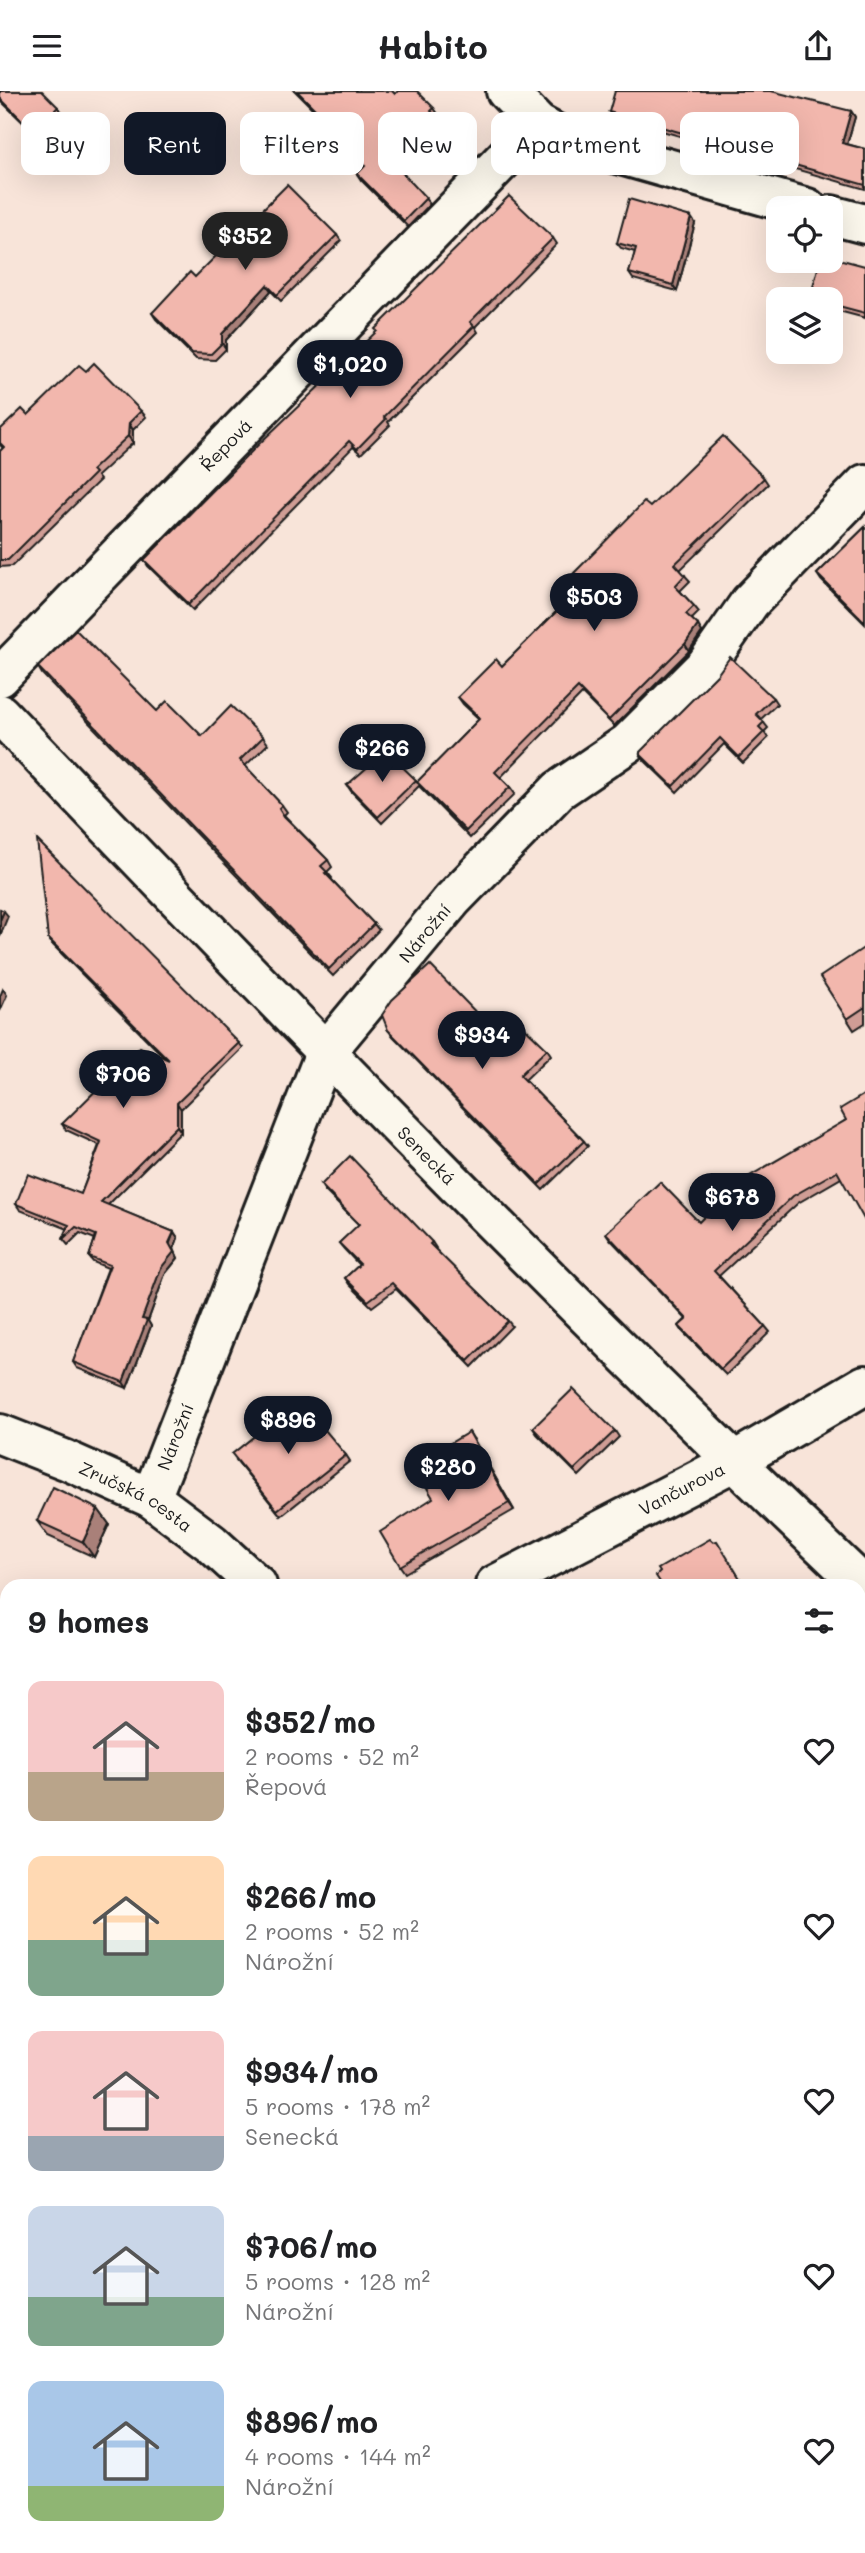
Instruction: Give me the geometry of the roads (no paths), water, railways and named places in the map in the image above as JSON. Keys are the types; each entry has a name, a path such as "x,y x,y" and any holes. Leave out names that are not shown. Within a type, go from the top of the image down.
{"street":[{"path":"506,91 526,112"},
{"path":"666,169 766,197"},
{"name":"Řepová","path":"0,677 491,172"},
{"path":"843,218 865,224"},
{"name":"Nárožní","path":"151,1498 325,1053 452,899 559,790 628,743 706,665 750,602 865,484"},
{"name":"Senecká","path":"0,714 325,1053 733,1462 857,1579"},
{"name":"Vančurova","path":"507,1579 733,1462 865,1385"},
{"name":"Zručská cesta","path":"0,1434 151,1498 211,1543 250,1579"}]}
